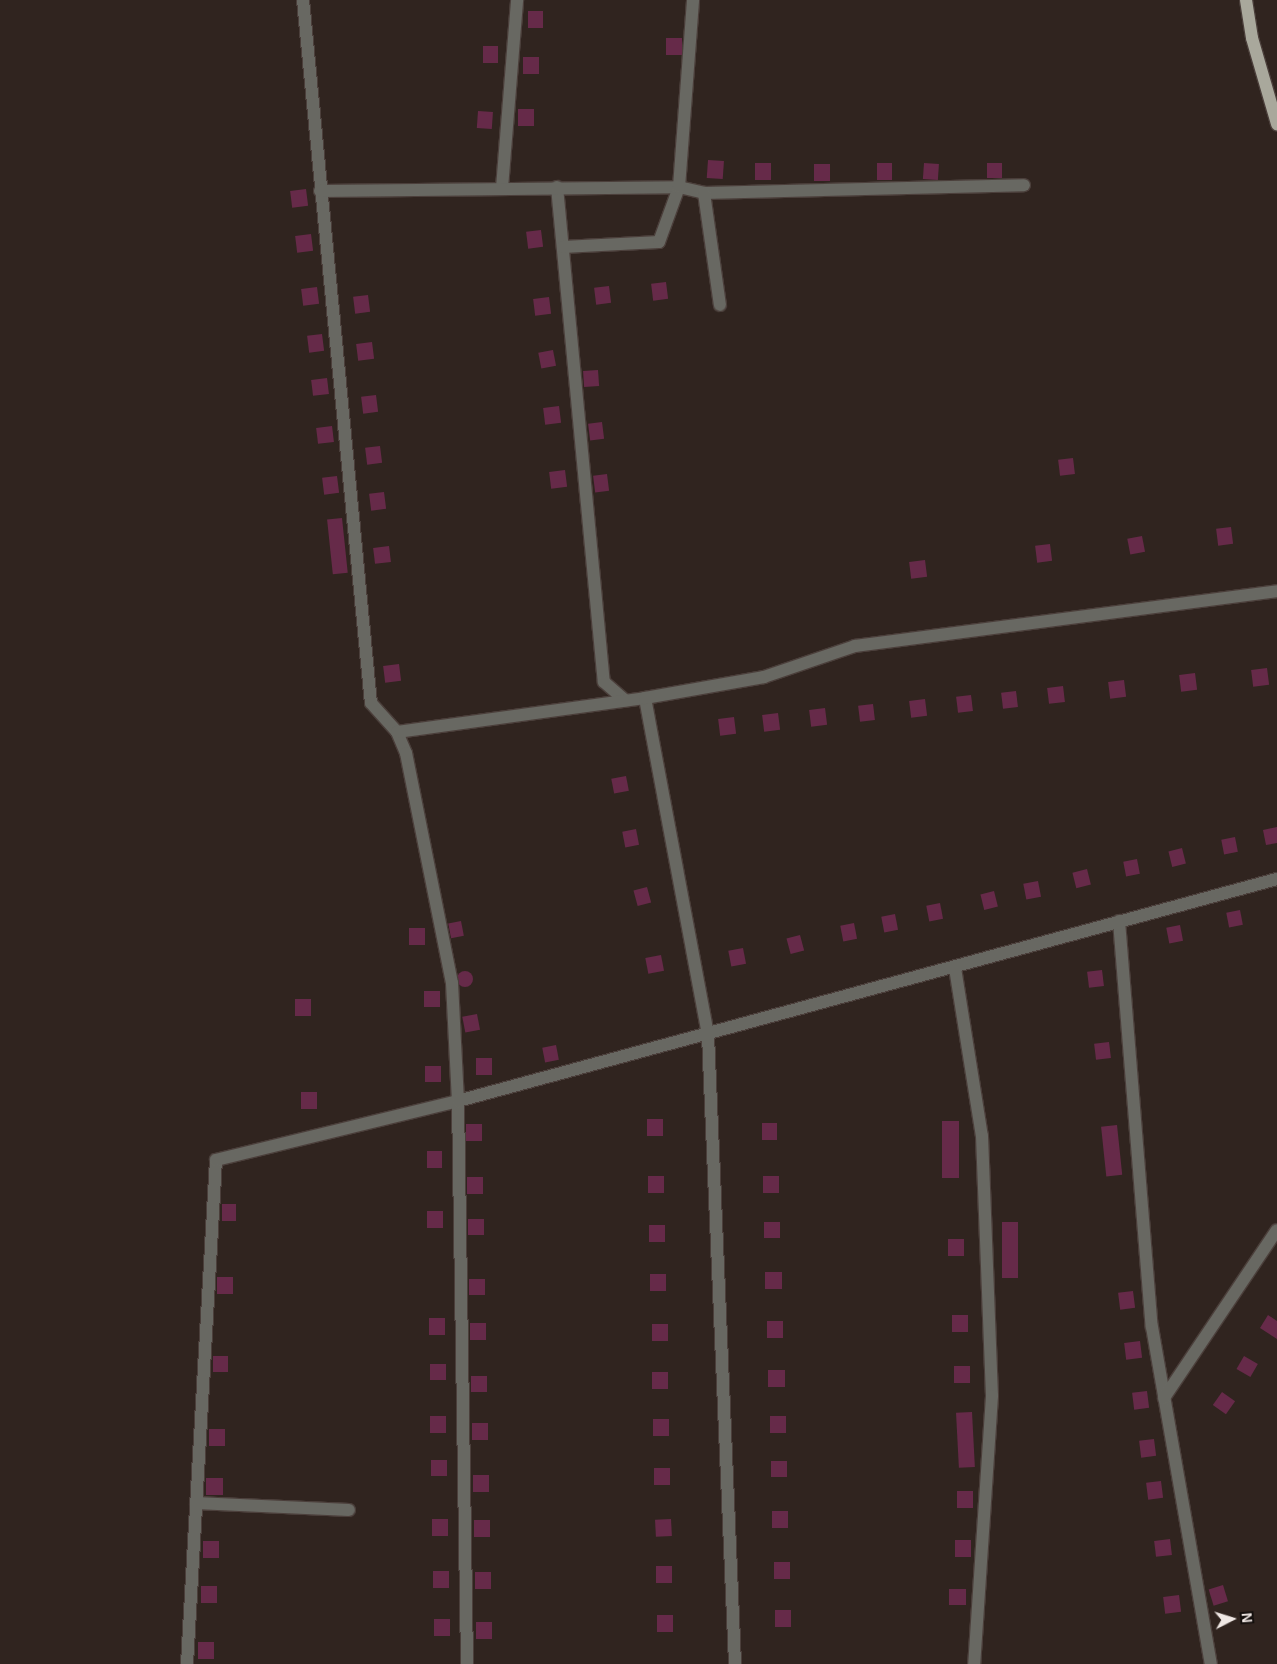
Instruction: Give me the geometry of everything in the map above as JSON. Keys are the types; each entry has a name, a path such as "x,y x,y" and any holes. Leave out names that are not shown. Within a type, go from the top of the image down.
{"main road":[{"path":"1246,0 1254,46 1277,124"}],"street":[{"path":"303,0 371,703 397,732 406,753 452,984 458,1102 467,1664"},
{"path":"502,188 517,0"},
{"path":"563,247 659,242 679,186 693,0"},
{"path":"320,190 679,186 704,193 1024,185"},
{"path":"557,187 604,682 624,700"},
{"path":"704,193 720,305"},
{"path":"397,732 645,698 764,677 855,646 1277,591"},
{"path":"645,698 708,1035 735,1664"},
{"path":"187,1664 216,1160 458,1102 1277,879"},
{"path":"1119,921 1152,1327 1211,1664"},
{"path":"954,968 982,1136 992,1396 974,1664"},
{"path":"1164,1398 1277,1230"},
{"path":"196,1504 349,1510"}],"building":[{"path":"528,11 543,11 543,28 528,28"},
{"path":"666,38 682,38 682,55 666,55"},
{"path":"483,46 498,46 498,63 483,63"},
{"path":"523,57 539,57 539,74 523,74"},
{"path":"518,109 534,109 534,126 518,126"},
{"path":"478,111 493,112 492,129 477,128"},
{"path":"708,160 724,161 723,179 707,178"},
{"path":"755,163 771,163 771,180 755,180"},
{"path":"877,163 892,163 892,180 877,180"},
{"path":"924,163 939,164 938,180 923,179"},
{"path":"987,163 1002,163 1002,178 987,178"},
{"path":"814,164 830,164 830,181 814,181"},
{"path":"306,189 308,206 292,208 290,191"},
{"path":"541,230 543,247 528,249 526,232"},
{"path":"311,234 313,251 297,253 295,236"},
{"path":"666,282 668,299 653,301 651,284"},
{"path":"609,286 611,303 596,305 594,288"},
{"path":"317,287 319,304 303,306 301,289"},
{"path":"368,295 370,312 355,314 353,297"},
{"path":"549,297 551,314 535,316 533,299"},
{"path":"322,334 324,351 309,353 307,336"},
{"path":"372,342 374,359 358,361 356,344"},
{"path":"553,350 556,366 541,369 538,353"},
{"path":"598,370 599,386 584,387 583,371"},
{"path":"327,378 329,394 313,396 311,380"},
{"path":"376,395 378,412 363,414 361,397"},
{"path":"559,406 561,423 545,425 543,408"},
{"path":"602,422 604,439 590,441 588,424"},
{"path":"332,426 334,442 318,444 316,428"},
{"path":"380,446 382,463 367,465 365,448"},
{"path":"1073,458 1075,474 1060,476 1058,460"},
{"path":"565,470 567,487 551,489 549,472"},
{"path":"607,474 609,491 595,493 593,476"},
{"path":"337,476 339,493 324,495 322,478"},
{"path":"384,492 386,509 371,511 369,494"},
{"path":"342,518 348,573 333,574 327,520"},
{"path":"1231,527 1233,544 1218,546 1216,529"},
{"path":"1142,536 1145,552 1130,555 1127,539"},
{"path":"1050,544 1052,561 1037,563 1035,546"},
{"path":"389,546 391,562 375,564 373,548"},
{"path":"925,560 927,577 911,579 909,562"},
{"path":"399,664 401,681 385,683 383,666"},
{"path":"1267,668 1269,685 1253,687 1251,670"},
{"path":"1195,673 1197,690 1181,692 1179,675"},
{"path":"1124,680 1126,697 1110,699 1108,682"},
{"path":"1063,686 1065,702 1049,704 1047,688"},
{"path":"1016,691 1018,707 1003,709 1001,693"},
{"path":"971,695 973,711 958,713 956,697"},
{"path":"925,699 927,716 911,718 909,701"},
{"path":"873,704 875,720 860,722 858,706"},
{"path":"825,708 827,725 811,727 809,710"},
{"path":"778,713 780,730 764,732 762,715"},
{"path":"734,717 736,734 720,736 718,719"},
{"path":"626,776 629,791 614,794 611,779"},
{"path":"1277,827 1277,843 1266,845 1263,830"},
{"path":"636,829 639,845 625,847 622,832"},
{"path":"1235,837 1238,852 1224,854 1221,840"},
{"path":"1182,848 1186,864 1172,867 1168,851"},
{"path":"1137,859 1140,874 1126,876 1123,862"},
{"path":"1087,869 1091,885 1076,888 1072,873"},
{"path":"1038,881 1041,897 1026,900 1023,884"},
{"path":"647,887 651,902 638,906 633,891"},
{"path":"994,891 998,907 984,910 980,894"},
{"path":"940,903 943,919 929,921 926,906"},
{"path":"1240,910 1243,925 1229,927 1226,913"},
{"path":"895,914 898,930 884,932 881,917"},
{"path":"461,921 464,936 451,938 448,923"},
{"path":"854,923 857,939 843,941 840,926"},
{"path":"1180,925 1183,941 1169,943 1166,928"},
{"path":"409,928 425,928 425,945 409,945"},
{"path":"800,935 804,950 791,954 786,939"},
{"path":"743,948 746,964 731,967 728,951"},
{"path":"661,955 664,971 648,974 645,958"},
{"path":"1102,970 1104,986 1089,988 1087,972"},
{"path":"465,971 473,979 465,987 457,979"},
{"path":"424,991 440,991 440,1007 424,1007"},
{"path":"295,999 311,999 311,1016 295,1016"},
{"path":"477,1014 480,1030 465,1033 462,1017"},
{"path":"1109,1042 1111,1058 1096,1060 1094,1044"},
{"path":"556,1045 559,1060 545,1062 542,1048"},
{"path":"476,1058 492,1058 492,1075 476,1075"},
{"path":"425,1066 441,1066 441,1082 425,1082"},
{"path":"301,1092 317,1092 317,1109 301,1109"},
{"path":"647,1119 663,1119 663,1136 647,1136"},
{"path":"942,1121 959,1121 959,1178 942,1178"},
{"path":"762,1123 777,1123 777,1140 762,1140"},
{"path":"466,1124 482,1124 482,1141 466,1141"},
{"path":"1117,1125 1122,1175 1106,1176 1101,1127"},
{"path":"427,1151 442,1151 442,1168 427,1168"},
{"path":"648,1176 664,1176 664,1193 648,1193"},
{"path":"763,1176 779,1176 779,1193 763,1193"},
{"path":"467,1177 483,1177 483,1194 467,1194"},
{"path":"222,1204 236,1204 236,1221 222,1221"},
{"path":"427,1211 443,1211 443,1228 427,1228"},
{"path":"468,1219 484,1219 484,1235 468,1235"},
{"path":"764,1222 780,1222 780,1238 764,1238"},
{"path":"1002,1222 1018,1222 1018,1278 1002,1278"},
{"path":"649,1225 665,1225 665,1242 649,1242"},
{"path":"948,1239 964,1239 964,1256 948,1256"},
{"path":"765,1272 782,1272 782,1289 765,1289"},
{"path":"650,1274 666,1274 666,1291 650,1291"},
{"path":"217,1277 233,1277 233,1294 217,1294"},
{"path":"469,1279 485,1279 485,1295 469,1295"},
{"path":"1133,1291 1135,1308 1120,1310 1118,1293"},
{"path":"952,1315 968,1315 968,1332 952,1332"},
{"path":"1268,1315 1277,1321 1277,1339 1260,1328"},
{"path":"429,1318 445,1318 445,1335 429,1335"},
{"path":"767,1321 783,1321 783,1338 767,1338"},
{"path":"470,1323 486,1323 486,1340 470,1340"},
{"path":"652,1324 668,1324 668,1341 652,1341"},
{"path":"1140,1341 1142,1358 1126,1360 1124,1343"},
{"path":"213,1356 228,1356 228,1372 213,1372"},
{"path":"1244,1356 1258,1364 1250,1377 1236,1369"},
{"path":"430,1364 446,1364 446,1380 430,1380"},
{"path":"954,1366 970,1366 970,1383 954,1383"},
{"path":"768,1370 785,1370 785,1387 768,1387"},
{"path":"652,1372 668,1372 668,1389 652,1389"},
{"path":"471,1376 487,1376 487,1392 471,1392"},
{"path":"1147,1391 1149,1408 1134,1410 1132,1393"},
{"path":"1222,1392 1235,1401 1226,1414 1213,1405"},
{"path":"972,1412 975,1467 959,1468 956,1413"},
{"path":"430,1416 446,1416 446,1433 430,1433"},
{"path":"770,1416 786,1416 786,1433 770,1433"},
{"path":"653,1419 669,1419 669,1436 653,1436"},
{"path":"472,1423 488,1423 488,1440 472,1440"},
{"path":"209,1429 225,1429 225,1446 209,1446"},
{"path":"1154,1439 1156,1456 1141,1458 1139,1441"},
{"path":"431,1460 447,1460 447,1476 431,1476"},
{"path":"771,1461 787,1461 787,1477 771,1477"},
{"path":"654,1468 670,1468 670,1485 654,1485"},
{"path":"473,1475 489,1475 489,1492 473,1492"},
{"path":"206,1478 223,1478 223,1495 206,1495"},
{"path":"1161,1481 1163,1498 1148,1500 1146,1483"},
{"path":"957,1491 973,1491 973,1508 957,1508"},
{"path":"772,1511 788,1511 788,1528 772,1528"},
{"path":"432,1519 448,1519 448,1536 432,1536"},
{"path":"671,1519 672,1536 656,1537 655,1520"},
{"path":"474,1520 490,1520 490,1537 474,1537"},
{"path":"1170,1539 1172,1555 1156,1557 1154,1541"},
{"path":"955,1540 971,1540 971,1557 955,1557"},
{"path":"203,1541 219,1541 219,1558 203,1558"},
{"path":"774,1562 790,1562 790,1579 774,1579"},
{"path":"656,1566 672,1566 672,1583 656,1583"},
{"path":"433,1571 449,1571 449,1588 433,1588"},
{"path":"475,1572 491,1572 491,1589 475,1589"},
{"path":"1223,1585 1228,1601 1214,1606 1209,1589"},
{"path":"201,1586 217,1586 217,1603 201,1603"},
{"path":"949,1589 966,1589 966,1605 949,1605"},
{"path":"1179,1595 1181,1612 1165,1614 1163,1597"},
{"path":"775,1610 791,1610 791,1627 775,1627"},
{"path":"657,1615 673,1615 673,1632 657,1632"},
{"path":"434,1619 450,1619 450,1636 434,1636"},
{"path":"476,1622 492,1622 492,1639 476,1639"},
{"path":"198,1642 214,1642 214,1659 198,1659"}]}
